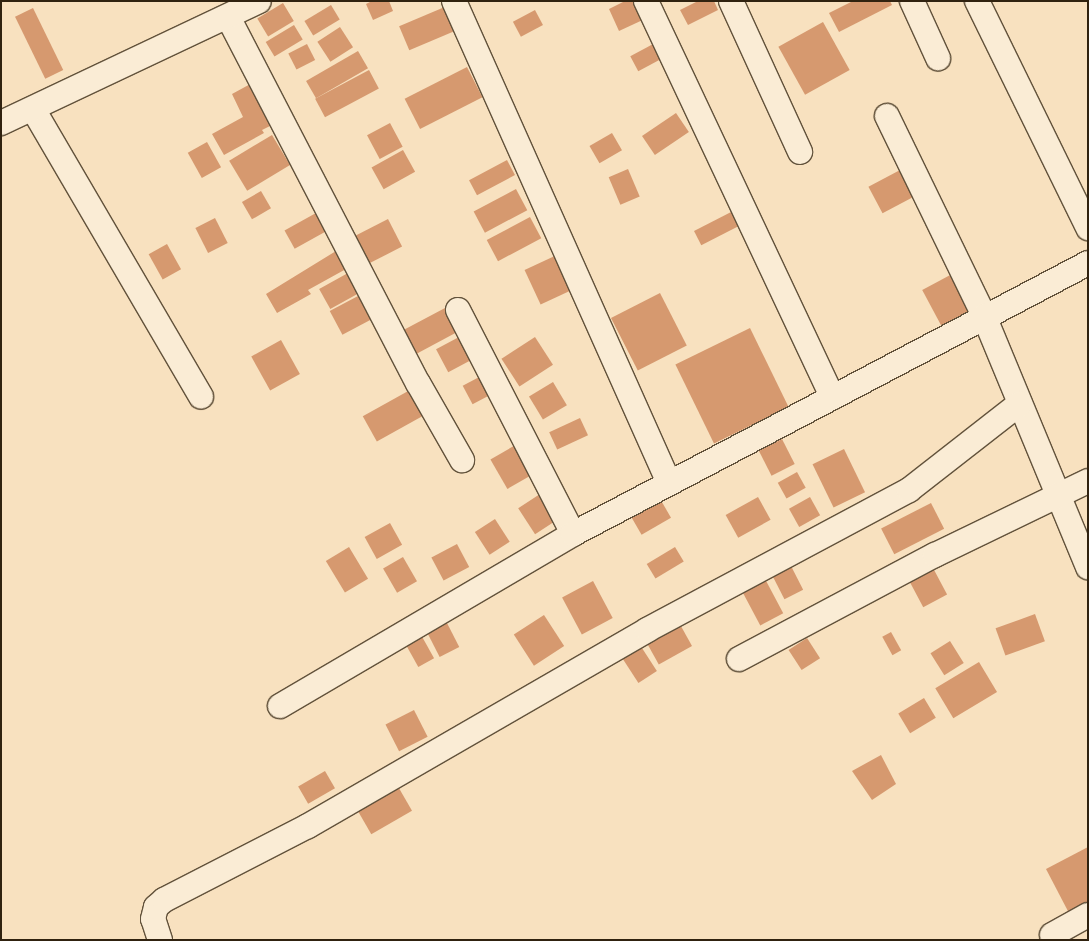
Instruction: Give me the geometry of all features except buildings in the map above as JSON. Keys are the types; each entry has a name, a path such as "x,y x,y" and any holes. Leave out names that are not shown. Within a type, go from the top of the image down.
{"street":[{"path":"1,123 259,1"},
{"path":"454,1 669,483"},
{"path":"646,1 832,397"},
{"path":"731,1 800,152"},
{"path":"912,1 938,58"},
{"path":"977,1 1088,228"},
{"path":"228,17 414,374 462,460"},
{"path":"33,108 201,396"},
{"path":"887,116 984,316 1088,567"},
{"path":"280,706 573,534 984,316 1088,263"},
{"path":"458,310 573,534"},
{"path":"160,940 153,919 156,907 164,900 308,826 647,630 909,490 1019,404"},
{"path":"739,660 935,555 1088,480"},
{"path":"1052,935 1088,915"}]}
